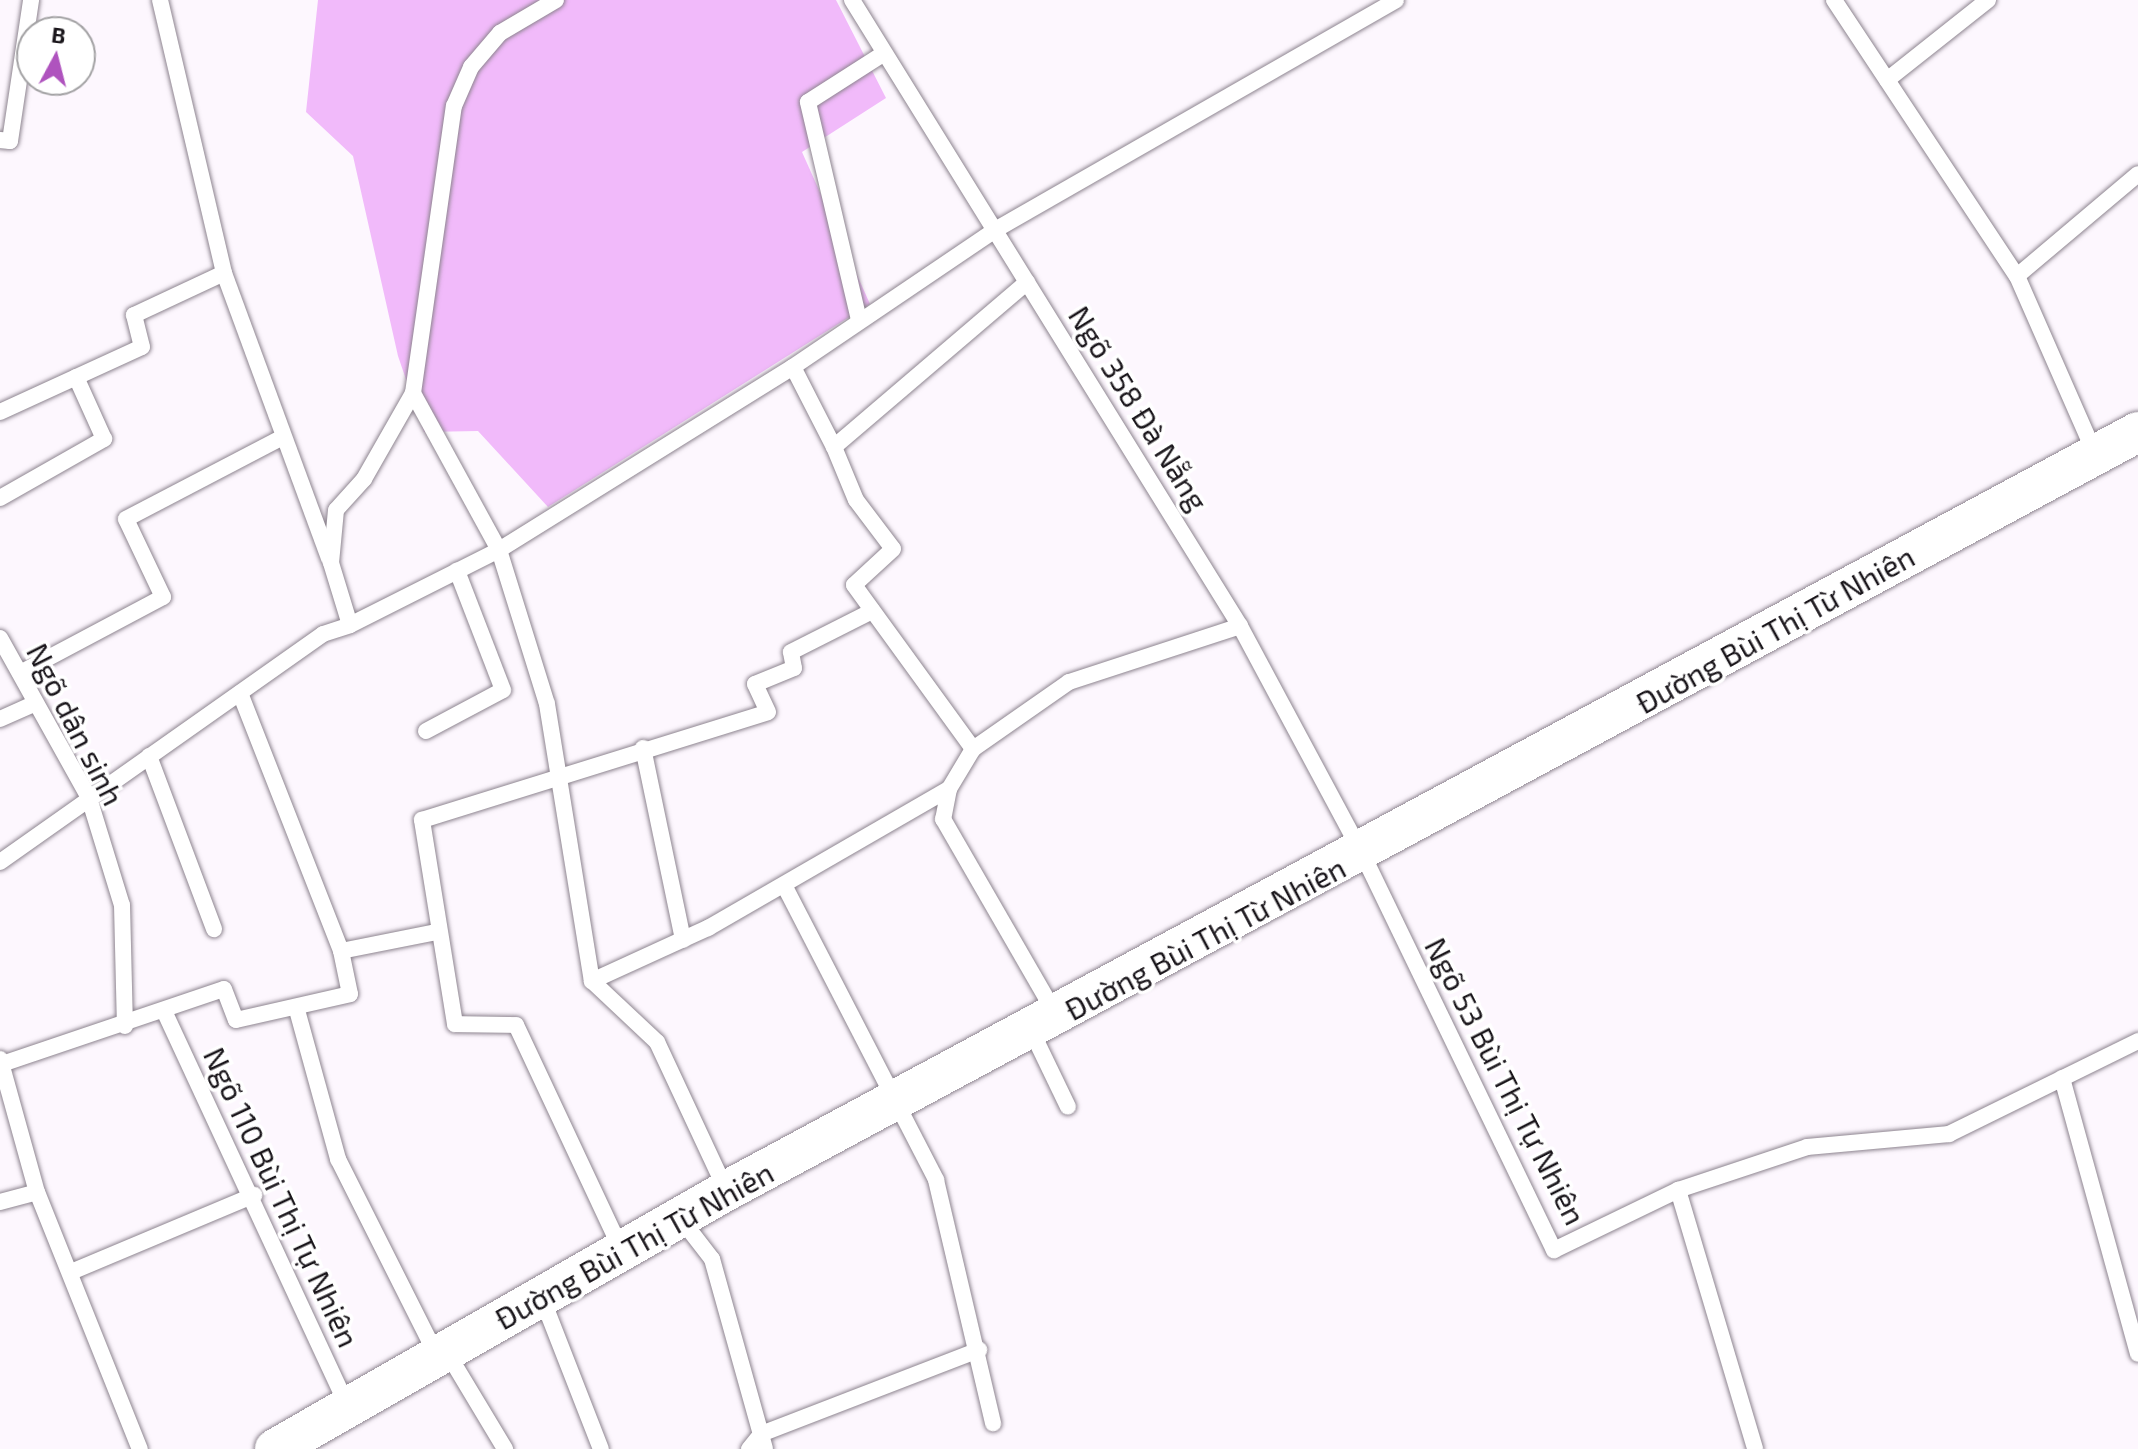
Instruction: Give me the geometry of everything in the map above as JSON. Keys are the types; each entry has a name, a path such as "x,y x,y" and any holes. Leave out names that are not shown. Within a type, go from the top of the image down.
{"street":[{"name":"Đường Bùi Thị Từ Nhiên","path":"298,1443 347,1405 726,1191 1363,855 2138,432"}],"lane":[{"path":"0,140 10,141 31,0"},
{"path":"160,0 224,273 281,438 331,563 350,625"},
{"path":"331,563 336,510 364,479 413,393 454,106 471,67 500,33 556,0"},
{"name":"Ngõ 358 Đà Nẵng","path":"852,0 1240,626 1363,855"},
{"path":"0,862 323,634 350,625 499,550 793,367 995,230 1396,0"},
{"path":"1834,0 2017,276 2095,454"},
{"path":"1887,80 1988,0"},
{"path":"859,320 808,102 883,54"},
{"path":"2017,276 2138,174"},
{"path":"0,412 142,347 134,315 224,273"},
{"path":"834,447 1027,282"},
{"path":"793,367 834,447 856,500 893,549 854,585 973,749"},
{"path":"0,498 104,439 76,377"},
{"path":"413,393 499,550 547,704 592,981 657,1042 726,1191"},
{"path":"20,673 163,597 126,519 281,438"},
{"path":"426,731 503,690 457,571"},
{"path":"622,1251 516,1025 455,1024 430,898 422,820 558,772 768,712 755,684 794,668 791,652 872,611"},
{"path":"1068,1107 1044,1023 943,819 949,789 973,749 1069,682 1240,626"},
{"name":"Ngõ dân sinh","path":"0,638 89,798 122,905 125,1026"},
{"path":"140,1449 37,1192 1,1062 165,1013 224,989 236,1020 297,1010 350,994 341,951 240,693"},
{"path":"0,719 36,703"},
{"path":"643,748 683,940"},
{"path":"149,756 214,929"},
{"path":"592,981 683,940 949,789"},
{"name":"Ngõ 53 Bùi Thị Tự Nhiên","path":"1363,855 1554,1250 1678,1190 1807,1147 1949,1134 2138,1041"},
{"path":"784,885 892,1103 936,1180 979,1350 993,1423"},
{"path":"341,951 437,932"},
{"path":"297,1010 338,1159 437,1356 448,1354 505,1449"},
{"name":"Ngõ 110 Bùi Thị Tự Nhiên","path":"165,1013 254,1195 347,1405"},
{"path":"2062,1078 2138,1354"},
{"path":"1678,1190 1755,1449"},
{"path":"0,1202 37,1192"},
{"path":"71,1272 254,1195"},
{"path":"680,1217 712,1259 763,1442"},
{"path":"541,1297 601,1449"},
{"path":"749,1449 979,1350"}],"shaded area":[{"path":"318,0 836,0 886,98 802,152 870,304 548,507 478,431 424,432 398,356 353,156 306,112"}]}
